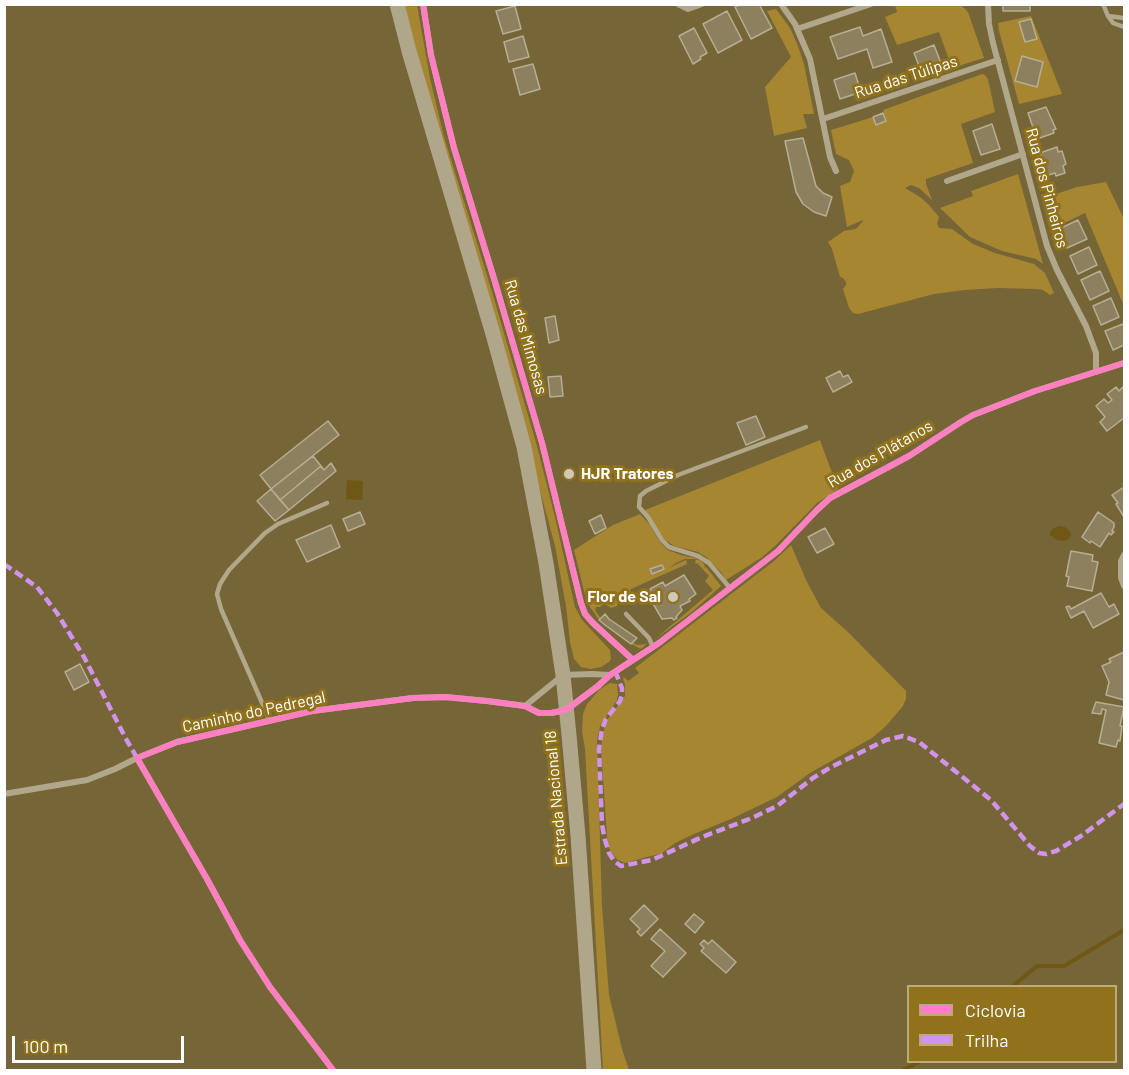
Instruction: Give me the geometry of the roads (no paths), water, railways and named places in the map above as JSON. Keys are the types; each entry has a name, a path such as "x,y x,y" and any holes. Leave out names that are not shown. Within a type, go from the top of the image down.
{"main road":[{"name":"Estrada Nacional 18","path":"397,4 524,447 546,563 563,675 577,825 594,1071"}],"street":[{"name":"Rua das Mimosas","path":"423,4 431,55 451,137 539,432 581,603 585,614 593,623 633,660"},
{"path":"678,4 688,9 702,4"},
{"path":"781,4 797,29 810,59 830,157 836,171"},
{"path":"797,29 871,4"},
{"name":"Rua dos Pinheiros","path":"988,4 989,24 1047,246 1086,326 1096,353 1096,372"},
{"name":"Rua das Túlipas","path":"823,119 998,60"},
{"path":"947,181 1023,154"},
{"name":"Rua dos Plátanos","path":"566,710 610,675 653,647 778,551 830,498 909,456 973,415 1035,390 1125,363"},
{"path":"1125,555 1121,561 1121,578 1125,586"},
{"path":"525,706 563,675 610,675"},
{"name":"Caminho do Pedregal","path":"4,794 87,780 177,742 312,711 413,698 445,697 525,706 539,713 566,710"},
{"path":"137,758 240,940 270,987 333,1071"}],"lane":[{"path":"1103,4 1113,23 1125,27"},
{"path":"1108,16 1125,18"},
{"path":"730,588 709,563 698,556 669,547 662,540 639,507 640,496 678,475 806,427"},
{"path":"270,721 221,609 217,594 229,570 265,533 278,524 327,503"},
{"path":"626,614 649,638 653,647"}],"waterway":[{"path":"1014,985 1037,966 1064,966 1124,930"},
{"path":"903,1070 917,1063"}],"place":[{"name":"HJR Tratores","path":"569,474"},
{"name":"Flor de Sal","path":"673,597"}]}
